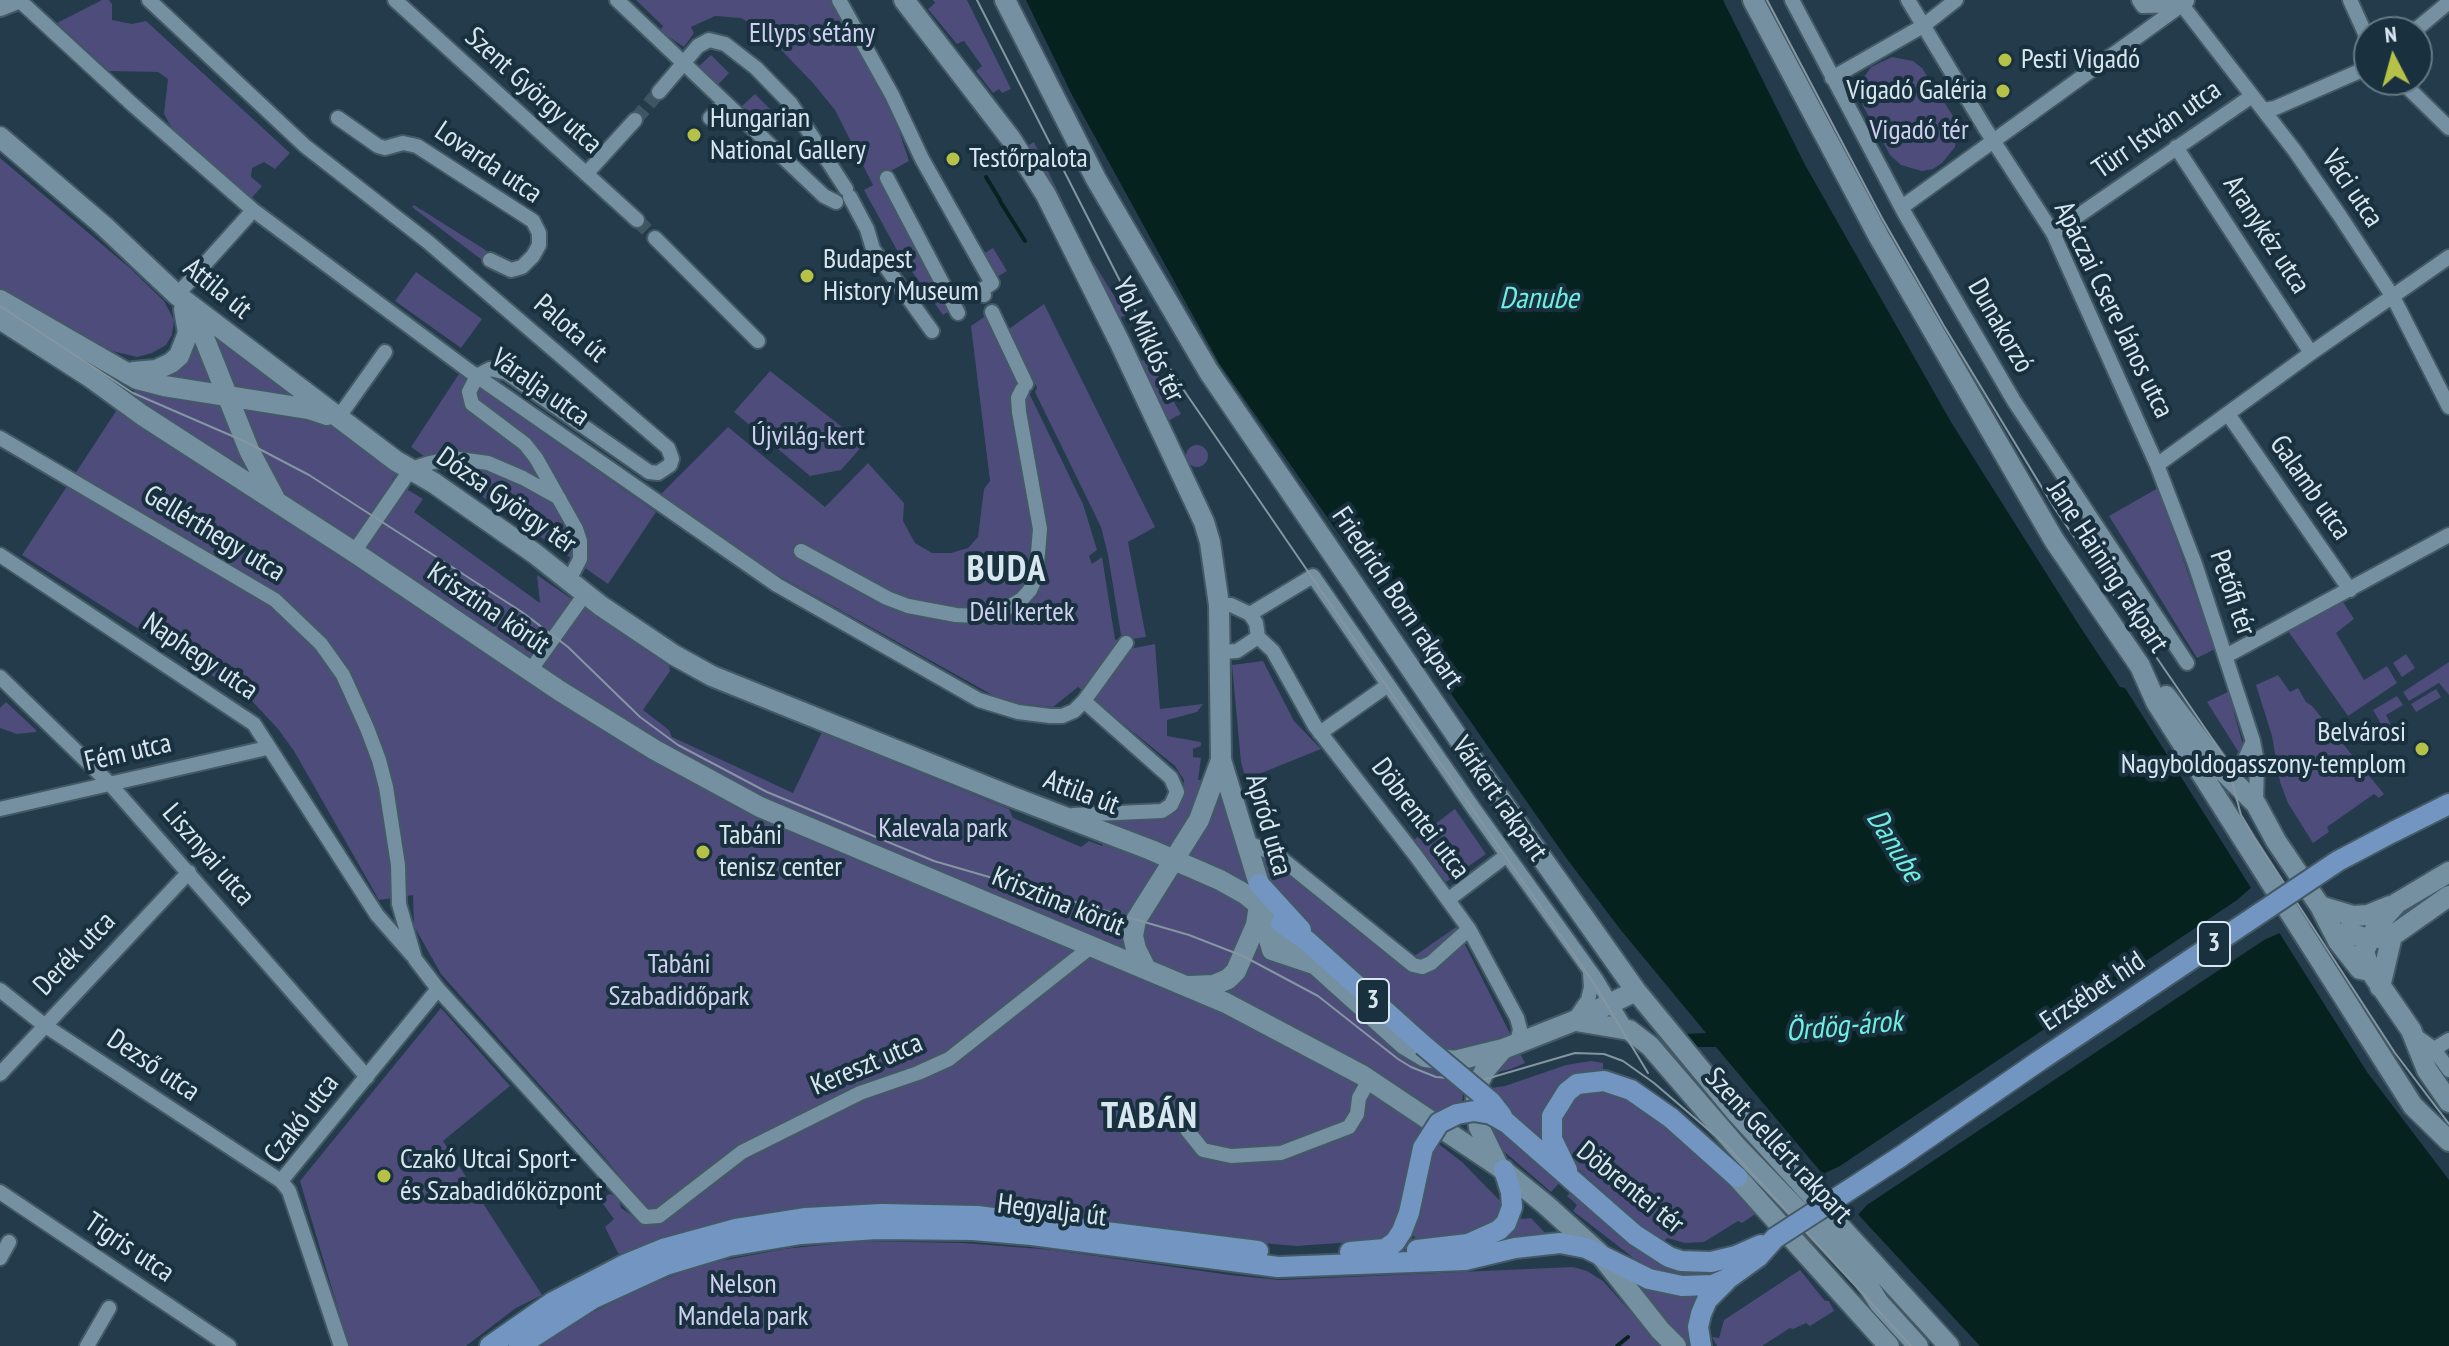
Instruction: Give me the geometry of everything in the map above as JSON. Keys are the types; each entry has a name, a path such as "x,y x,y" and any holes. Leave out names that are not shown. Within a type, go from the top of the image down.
{"main road":[{"path":"0,6 17,0"},
{"name":"Ybl Miklós tér","path":"904,0 991,112 1046,195 1204,522 1213,556 1220,630"},
{"name":"Friedrich Born rakpart","path":"1005,0 1096,179 1209,372 1477,766 1636,991 1734,1110 1949,1346"},
{"name":"Jane Haining rakpart","path":"1753,0 1929,327 2054,540 2140,666 2156,702 2413,1106 2449,1141"},
{"name":"Attila út","path":"0,137 104,226 177,295 338,418 411,469"},
{"path":"125,372 156,370 179,356 186,341 188,324 177,295"},
{"name":"Krisztina körút","path":"177,295 203,335 249,450 275,500"},
{"path":"0,300 137,379 309,409 338,418"},
{"name":"Krisztina körút","path":"0,319 530,671 655,750 760,807 1186,986 1335,1059 1501,1168 1599,1253"},
{"name":"Dózsa György tér","path":"411,469 534,553 585,594"},
{"name":"Attila út","path":"585,594 674,655 712,676 1220,880 1281,923 1288,938 1319,960 1405,1045 1425,1057 1454,1061 1516,1044"},
{"name":"Apród utca","path":"1220,630 1221,760 1259,884 1259,905"},
{"path":"2140,666 2159,686 2224,772 2256,804 2276,841 2320,906 2338,941 2360,969 2375,979"},
{"name":"Apród utca","path":"1175,860 1199,820 1221,760"},
{"name":"Erzsébet híd","path":"1775,1238 2338,861 2449,804"},
{"name":"3","path":"1146,969 1136,949 1135,925 1175,860"},
{"path":"2320,906 2353,916 2368,915 2397,903 2449,872"},
{"name":"3","path":"1259,884 1297,923 1319,960 1491,1102 1507,1123"},
{"path":"2346,932 2368,939 2392,936 2449,896"},
{"path":"2375,979 2364,951 2378,924 2397,903"},
{"path":"1259,905 1272,950 1319,960"},
{"path":"1186,986 1214,985 1236,971 1256,925 1259,905"},
{"path":"2320,906 2346,932 2411,1030 2427,1070 2449,1102"},
{"path":"1281,923 1306,940"},
{"path":"2375,979 2392,936"},
{"path":"1501,1168 1479,1127 1477,1086 1485,1070 1516,1044 1636,991"},
{"path":"1574,1021 1626,1029"},
{"name":"Szent Gellért rakpart","path":"1626,1029 1650,1046 1737,1147 1864,1279 1879,1303 1918,1346"},
{"name":"Szent Gellért rakpart","path":"1580,1186 1558,1156 1551,1128 1552,1116 1567,1092 1577,1084 1604,1081 1631,1090 1711,1151 1889,1346"},
{"path":"1376,1250 1391,1246 1402,1231 1412,1202 1423,1148 1433,1130 1447,1118 1465,1111 1484,1111 1507,1123"},
{"name":"Döbrentei tér","path":"1507,1123 1652,1248 1681,1261 1726,1259 1775,1238"},
{"name":"Hegyalja út","path":"490,1346 553,1302 624,1265 663,1249 736,1229 806,1218 882,1214 977,1216 1273,1253 1446,1247 1468,1244 1490,1236 1506,1223 1512,1207 1511,1192 1501,1168"},
{"name":"Hegyalja út","path":"519,1346 592,1299 666,1265 729,1246 801,1234 893,1229 973,1230 1278,1267 1465,1260 1515,1248 1552,1244 1572,1245 1599,1253"},
{"name":"3","path":"1599,1253 1649,1279 1671,1285 1706,1286 1729,1278 1758,1257 1775,1238"},
{"path":"1599,1253 1676,1346"},
{"path":"1701,1346 1698,1327 1701,1314 1707,1300 1729,1278"}],"street":[{"name":"Váralja utca","path":"17,0 253,210 477,376 759,574 979,700 1010,711 1050,716 1068,714 1084,701"},
{"name":"Palota út","path":"149,0 305,146 428,242 668,448 676,469 649,472 507,373 490,369 477,376"},
{"name":"Szent György utca","path":"395,0 637,220"},
{"path":"617,0 725,103 840,197 867,229 873,249 932,331"},
{"path":"839,0 892,95 920,156 992,283 982,290 984,295"},
{"name":"Dunakorzó","path":"1792,0 1902,207 2014,401 2187,663"},
{"path":"1908,0 1992,140"},
{"path":"1832,78 1923,26 1956,0"},
{"path":"2139,0 2143,6 2186,6"},
{"path":"2432,16 2449,2"},
{"path":"1902,207 2138,36 2186,6"},
{"name":"Váci utca","path":"2186,6 2304,164 2393,297 2449,407"},
{"path":"659,92 698,46 709,40 725,44 791,104 840,197"},
{"path":"2264,110 2353,74"},
{"name":"Türr István utca","path":"2053,233 2252,96"},
{"path":"2416,96 2445,124"},
{"path":"710,118 725,103"},
{"name":"Lovarda utca","path":"338,118 378,146 385,148 403,143 417,146 533,221 539,233 539,245 522,267 511,270 490,260"},
{"path":"586,174 635,120"},
{"name":"Apáczai Csere János utca","path":"1992,140 2053,233 2157,465"},
{"name":"Aranykéz utca","path":"2176,147 2311,353"},
{"path":"887,178 958,313"},
{"path":"177,295 248,216"},
{"path":"655,238 758,341"},
{"path":"2157,465 2449,257"},
{"path":"801,551 887,598 908,606 956,615 977,616 1002,611 1030,590 1036,577 1040,529 1019,412 1018,398 1027,382 992,312"},
{"path":"338,418 385,352"},
{"path":"477,376 469,392 472,404 525,444 546,474"},
{"name":"Galamb utca","path":"2228,414 2350,590"},
{"name":"Gellérthegy utca","path":"0,438 275,600 321,644 343,675 379,760 397,855 399,904 415,959 438,989"},
{"name":"Dózsa György tér","path":"354,552 411,469 452,458 488,463 560,499"},
{"name":"Petőfi tér","path":"2157,465 2195,564 2253,741 2257,762 2256,804"},
{"name":"Dózsa György tér","path":"523,478 546,474 580,541 580,559 569,580"},
{"path":"2226,656 2449,535"},
{"name":"Naphegy utca","path":"0,555 254,724 377,915 415,959"},
{"name":"Várkert rakpart","path":"1250,614 1313,576 1611,1003 1626,1029"},
{"name":"Dózsa György tér","path":"530,671 585,594"},
{"path":"1219,605 1241,608 1250,614"},
{"name":"Döbrentei utca","path":"1250,614 1256,623 1258,637 1273,651 1320,733 1469,929 1517,1018 1520,1029 1516,1044"},
{"path":"1220,652 1237,651 1258,637"},
{"path":"1060,815 1102,816 1162,811 1176,798 1176,785 1171,778 1084,701 1126,643"},
{"name":"Lisznyai utca","path":"0,677 110,784 367,1077"},
{"path":"1320,733 1388,685"},
{"path":"2224,772 2240,770 2253,741"},
{"name":"Fém utca","path":"0,809 267,748"},
{"path":"1246,842 1277,855 1413,965 1422,967 1431,963 1469,929"},
{"path":"1449,899 1507,855"},
{"name":"Derék utca","path":"0,1074 189,872"},
{"name":"Kereszt utca","path":"438,989 640,1214 653,1218 742,1152 860,1093 949,1059 1092,946"},
{"path":"1574,1021 1586,1005 1590,993 1590,973"},
{"name":"Czakó utca","path":"341,1346 289,1191 281,1181 438,989"},
{"name":"Dezső utca","path":"0,990 44,1025 281,1181"},
{"path":"2411,1030 2418,1039 2434,1049 2449,1070"},
{"path":"2434,1049 2449,1040"},
{"path":"1187,1130 1203,1150 1231,1156 1281,1153 1349,1127 1369,1080"},
{"name":"Tigris utca","path":"0,1192 229,1346"},
{"path":"0,1258 9,1242"},
{"path":"87,1346 109,1308"}],"green space":[{"path":"102,0 109,0 112,4 112,20 132,24 146,21 290,153 275,169 264,162 252,168 251,177 262,186 251,199 174,132 164,114 168,79 158,72 109,71 57,23"},
{"name":"Ellyps sétány","path":"636,0 831,0 889,100 909,161 889,172 966,308 952,317 948,312 943,315 898,252 864,190 873,185 835,110 761,29 741,18 715,16 691,27 694,33 684,47 660,31 663,26"},
{"path":"933,0 967,0 1011,89 1002,93 999,89 993,93 976,71 982,66 964,41 957,44 928,9 935,3"},
{"path":"711,55 729,73 717,86 698,67"},
{"name":"Vigadó tér","path":"1892,57 1913,61 1922,68 1953,116 1957,127 1955,147 1933,169 1922,171 1901,165 1890,155 1863,106 1864,77 1871,67"},
{"path":"755,94 773,112 761,125 742,106"},
{"path":"1034,142 1073,223 1073,224 1027,146"},
{"path":"0,158 131,269 164,301 174,320 172,335 166,345 137,357 112,351 0,289"},
{"path":"414,205 487,251 482,260 412,207"},
{"path":"993,248 1007,271 997,277 983,254"},
{"path":"1093,262 1126,315 1118,319 1089,264"},
{"path":"416,272 482,319 461,348 395,301"},
{"path":"1044,304 1155,527 1128,542 1146,637 1126,640 1121,635 1101,527 1035,392 1037,388 1032,377 1028,377 1006,331"},
{"path":"990,313 1083,504 1097,550 1089,556 1092,564 1102,557 1115,639 1129,649 1155,644 1160,709 1203,704 1197,712 1167,720 1167,736 1201,742 1201,746 1193,749 1193,757 1201,758 1198,780 1223,778 1246,852 1274,862 1403,964 1456,927 1525,1063 1474,1078 1463,1093 1462,1103 1447,1107 1427,1124 1411,1157 1397,1219 1387,1235 1379,1240 1297,1246 1214,1239 741,1220 676,1235 625,1257 618,1253 605,1227 614,1219 600,1200 609,1194 618,1196 621,1208 633,1216 648,1220 650,1213 441,974 414,926 413,895 379,900 294,751 278,729 252,701 22,555 122,402 152,376 192,333 208,326 399,471 392,480 423,499 414,512 540,603 537,575 669,666 670,671 643,710 669,730 672,737 793,793 822,732 1009,809 1013,818 1081,847 1089,841 1102,846 1113,820 1168,812 1181,802 1184,780 1175,766 1078,687 1053,707 1005,702 779,576 658,497 728,427 825,507 868,463 904,503 903,521 915,543 932,553 951,553 968,548 978,537 984,489 990,481 971,326"},
{"path":"1148,358 1181,414 1164,423 1139,362"},
{"name":"Újvilág-kert","path":"770,371 864,444 841,470 810,476 734,412"},
{"path":"459,374 656,512 608,584 411,447"},
{"path":"1197,445 1208,456 1197,467 1186,456"},
{"path":"2158,488 2215,649 2197,658 2109,516"},
{"path":"2343,602 2354,619 2336,633 2364,680 2387,666 2397,683 2348,716 2288,631"},
{"path":"2406,654 2415,668 2402,677 2393,663"},
{"path":"1263,661 1294,721 1321,749 1254,776 1253,785 1267,829 1260,831 1241,762 1232,665"},
{"path":"2449,662 2449,695 2439,683 2409,701 2403,692"},
{"path":"2278,675 2290,692 2298,688 2306,702 2384,794 2379,798 2374,794 2327,827 2329,832 2313,843 2288,803 2280,782 2272,736 2256,685"},
{"path":"2436,689 2441,697 2416,712 2411,704"},
{"path":"2232,690 2234,713 2243,745 2241,756 2207,702"},
{"path":"2397,696 2403,705 2386,715 2391,725 2384,729 2373,710"},
{"path":"6,702 36,732 17,734 0,728 0,708"},
{"path":"1455,809 1486,854 1446,882 1414,840"},
{"name":"Czakó Utcai Sport- és Szabadidőközpont","path":"441,1008 510,1086 443,1141 542,1295 516,1308 466,1346 349,1346 300,1181"},
{"path":"1591,1061 1603,1063 1603,1088 1635,1100 1715,1168 1757,1213 1704,1242 1685,1243 1667,1238 1663,1243 1575,1166 1551,1192 1499,1147 1489,1131 1485,1089 1505,1086 1566,1065"},
{"path":"1436,1142 1462,1162 1506,1207 1501,1220 1468,1236 1417,1239 1410,1233"},
{"path":"1572,1191 1656,1261 1682,1271 1714,1274 1690,1279 1656,1271 1640,1263 1573,1211 1577,1205 1567,1196"},
{"path":"1515,1215 1522,1219 1531,1218 1546,1234 1524,1235 1496,1242"},
{"name":"Nelson Mandela park","path":"861,1241 963,1243 1054,1250 1280,1280 1573,1267 1603,1281 1661,1346 540,1346 580,1319 635,1291 699,1265 784,1249"},
{"path":"1800,1270 1825,1301 1829,1301 1834,1311 1810,1326 1806,1323 1790,1328 1762,1346 1717,1346 1712,1337 1719,1338 1724,1320"},
{"path":"1636,1283 1671,1295 1697,1297 1687,1324 1693,1346 1688,1346 1653,1309 1635,1287"}],"water":[{"name":"Danube","path":"1026,0 1723,0 1804,163 1951,422 2077,622 2120,687 2125,688 2367,1072 2449,1180 2449,1346 1980,1346 1841,1196 1716,1047 1694,1047 1684,1034 1706,1033 1567,859 1219,363 1072,95"}],"pier":[{"path":"2254,885 2282,932 2264,940 1867,1205 1856,1217 1819,1176 1840,1166 2237,900"}],"waterway":[{"path":"986,177 1000,200"},
{"path":"1000,201 1025,241"},
{"path":"1617,1346 1628,1337"}],"tunnel":[{"path":"635,120 659,92"},
{"path":"637,220 655,238"}],"tram line":[{"path":"977,0 1142,324 1374,668 1593,982 1648,1073"},
{"path":"1767,0 1882,218 1944,326 2055,509 2226,759 2241,815 2254,837 2395,1053 2449,1124"},
{"path":"0,306 133,393 246,442 309,475 522,612 568,647 640,717 678,745 767,792 934,861 1189,935 1243,956 1318,996 1398,1059 1436,1077 1479,1081 1575,1053 1604,1054 1623,1061 1654,1083 1725,1144 1911,1346"}],"place":[{"name":"Pesti Vigadó","path":"2005,60"},
{"name":"Vigadó Galéria","path":"2003,91"},
{"name":"Hungarian National Gallery","path":"694,135"},
{"name":"Testőrpalota","path":"953,159"},
{"name":"Budapest History Museum","path":"807,276"},
{"name":"Belvárosi Nagyboldogasszony-templom","path":"2422,749"},
{"name":"Tabáni tenisz center","path":"703,852"},
{"name":"Czakó Utcai Sport- és Szabadidőközpont","path":"384,1176"}],"district":[{"name":"BUDA","path":"1007,571"},
{"name":"TABÁN","path":"1150,1118"}],"park label":[{"name":"Déli kertek","path":"1022,613"},
{"name":"Kalevala park","path":"943,829"},
{"name":"Tabáni Szabadidőpark","path":"679,981"}],"water label":[{"name":"Ördög-árok","path":"1844,1027"}]}
